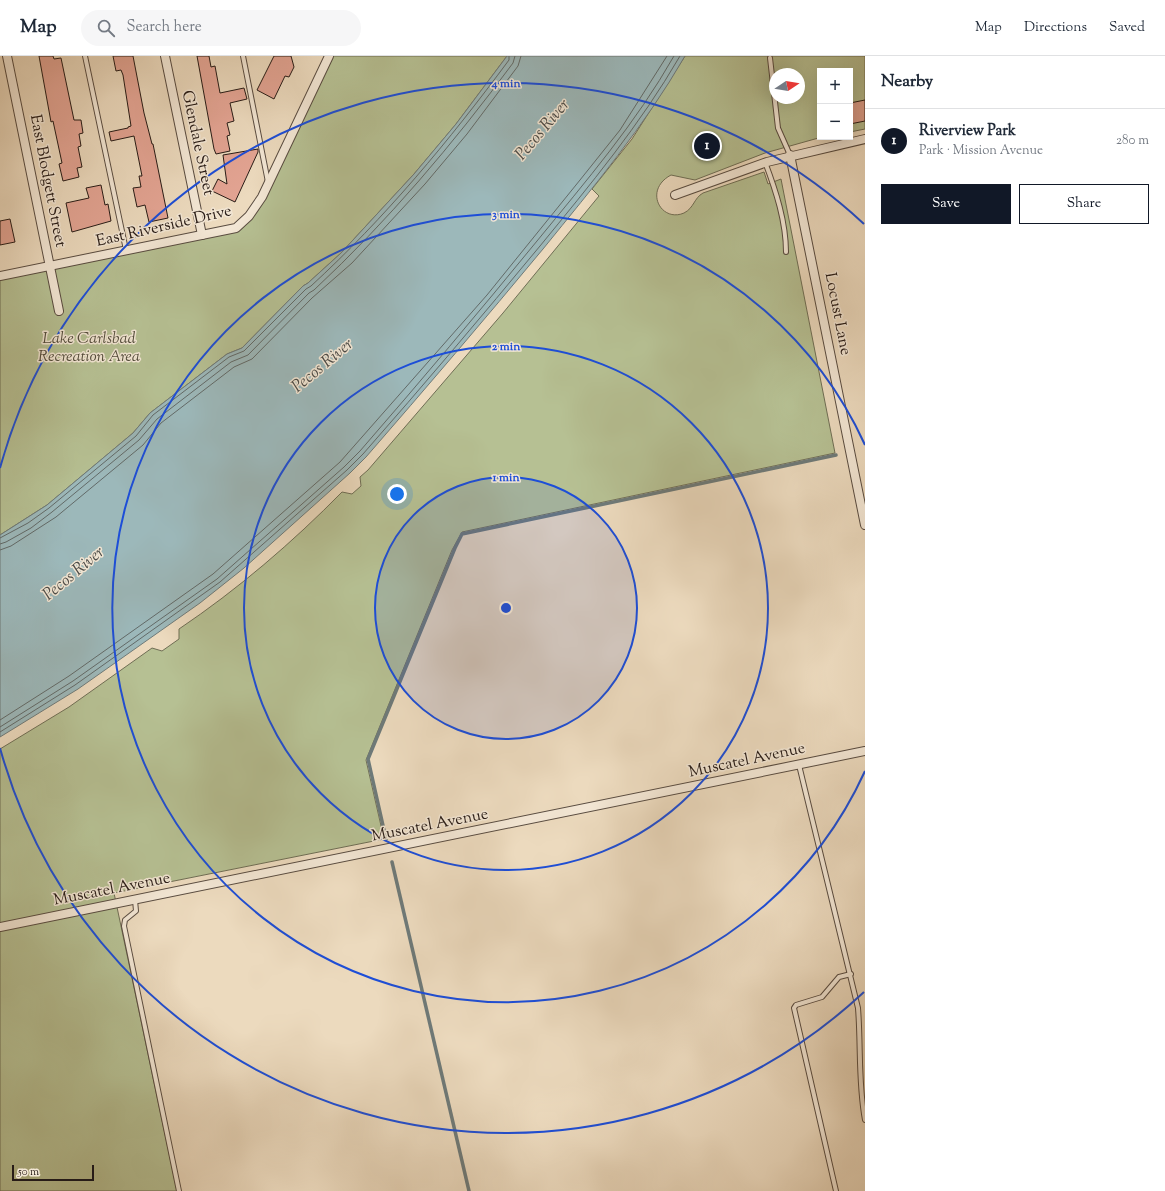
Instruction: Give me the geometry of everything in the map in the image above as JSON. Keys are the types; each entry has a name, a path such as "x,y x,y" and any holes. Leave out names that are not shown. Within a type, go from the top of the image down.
{"street":[{"name":"East Blodgett Street","path":"7,56 59,311"},
{"name":"Glendale Street","path":"165,56 202,235"},
{"path":"321,56 323,67"},
{"name":"East Riverside Drive","path":"0,276 236,228 243,223 257,206 269,184 329,56"},
{"path":"675,195 765,162 790,155 865,139"},
{"name":"Locust Lane","path":"790,155 865,525"},
{"name":"Muscatel Avenue","path":"0,927 865,751"}],"lane":[{"path":"85,56 126,250"},
{"path":"243,56 269,184"},
{"path":"770,58 778,128 790,155"},
{"path":"765,162 773,182 786,236 786,252"},
{"path":"799,764 858,1008 861,1045 859,1065 865,1120"},
{"path":"135,900 136,911 125,920 124,926 179,1191"},
{"path":"836,1191 794,1008 796,1005 822,997 839,977 851,974"}],"green space":[{"name":"Lake Carlsbad Recreation Area","path":"329,56 507,56 456,124 414,174 341,253 303,286 242,348 227,354 150,413 133,433 47,505 0,535 0,276 236,228 249,216"},
{"path":"685,56 865,56 865,129 853,131 853,68 817,68 817,138 765,153 695,180 671,175 663,181 658,189 657,196 658,203 662,209 668,213 676,215 687,211 703,193 764,172 768,184 781,179 835,453 462,532 452,550 366,760 384,839 114,893 177,1191 0,1191 0,749 69,707 152,648 162,651 179,639 179,629 201,614 264,565 342,492 352,494 361,486 360,477 368,470 503,313 599,196 592,189 632,139"}],"water":[{"name":"Pecos River","path":"507,56 685,56 653,107 618,156 543,249 366,457 350,473 244,568 200,603 78,689 0,737 0,535 47,505 133,433 150,413 227,354 242,348 303,286 341,253 414,174 456,124"}],"building":[{"path":"39,56 53,56 54,59 61,58 74,120 81,120 83,133 79,134 81,146 78,147 82,167 77,168 79,177 63,181 59,164 62,163 53,121 51,122"},
{"path":"113,56 133,56 144,113 153,144 168,218 149,222 145,205 137,207 133,188 141,187 139,176 142,176 134,136 111,141 109,132 131,126 123,75 121,70 116,71"},
{"path":"197,56 209,56 211,67 215,66 220,93 244,88 247,99 230,103 234,121 227,123 230,135 227,136 230,151 216,154 214,149"},
{"path":"274,56 291,56 294,67 289,77 285,76 274,99 257,90"},
{"path":"865,100 865,121 853,123 853,102"},
{"path":"258,149 235,202 212,191 218,179 227,184 223,155"},
{"path":"101,185 105,205 108,204 111,221 72,232 66,203 89,198 86,188"},
{"path":"10,219 15,242 0,245 0,221"}],"waterway":[{"path":"386,839 368,759 462,534 836,455"},
{"path":"392,862 469,1191"}],"place":[{"name":"Riverview Park","path":"707,146"}]}
